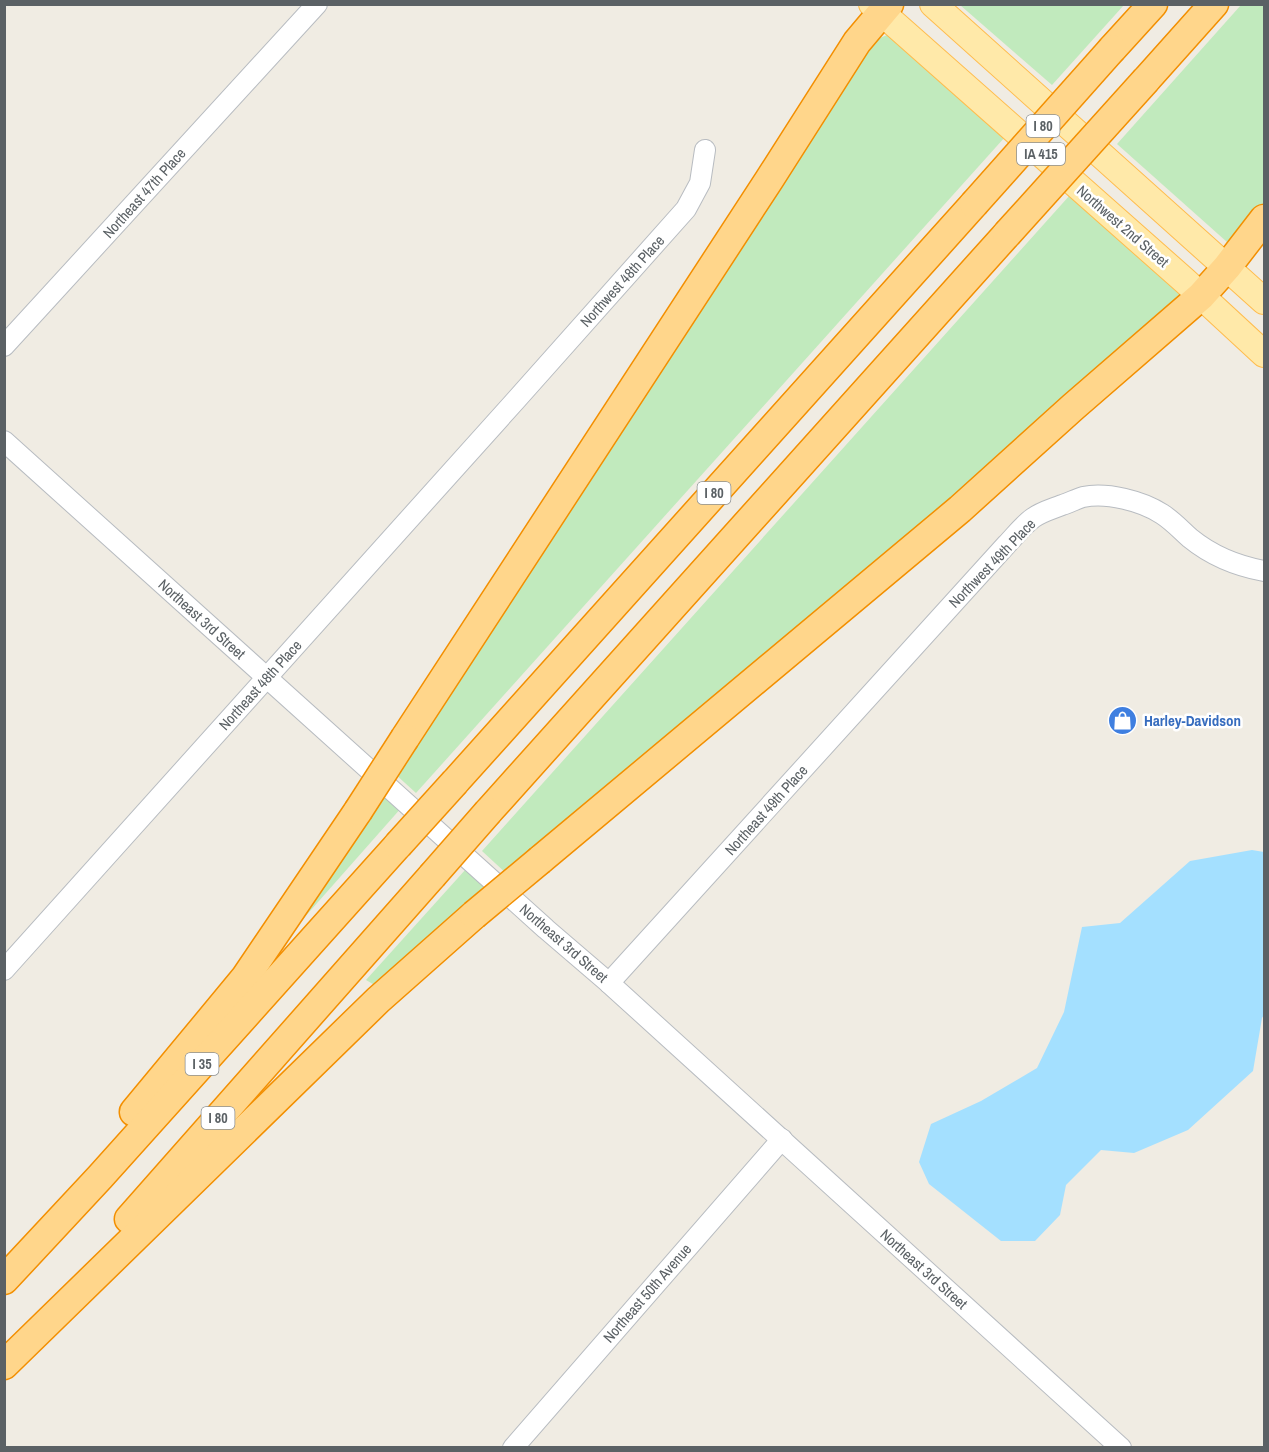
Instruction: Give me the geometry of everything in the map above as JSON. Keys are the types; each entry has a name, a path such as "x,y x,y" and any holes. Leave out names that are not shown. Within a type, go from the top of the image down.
{"highway":[{"name":"I 80","path":"398,845 1152,4"},
{"name":"I 80","path":"4,1363 488,812 1214,4"},
{"path":"4,1270 245,978 358,811 769,180 856,42 881,7"},
{"path":"4,1363 378,1000 474,915 960,509 1201,296 1264,219"},
{"name":"I 35","path":"4,1280 398,845"}],"main road":[{"name":"IA 415","path":"933,4 1264,301"},
{"name":"Northwest 2nd Street","path":"881,7 1264,354"}],"street":[{"name":"Northeast 47th Place","path":"4,346 317,4"},
{"name":"Northwest 48th Place","path":"516,400 686,210 700,183 705,150"},
{"name":"Northeast 48th Place","path":"4,970 516,400"},
{"name":"Northeast 3rd Street","path":"4,441 546,929 609,983 1121,1448"},
{"name":"Northwest 49th Place","path":"922,637 1032,518 1084,497 1107,496 1146,505 1179,526 1190,538 1226,560 1245,568 1264,571"},
{"name":"Northeast 49th Place","path":"609,983 922,637"},
{"name":"Northeast 50th Avenue","path":"513,1448 782,1139"}],"green space":[{"path":"960,5 1124,5 1052,85"},
{"path":"1241,5 1264,5 1264,205 1244,228 1227,242 1117,144"},
{"path":"887,35 1005,137 416,793 394,773 875,40"},
{"path":"1070,195 1185,295 1058,401 941,516 508,875 482,851"},
{"path":"383,790 402,807 303,919 299,916"},
{"path":"466,869 490,890 378,987 366,980"}],"water":[{"path":"1252,850 1264,852 1264,1015 1253,1071 1188,1130 1134,1153 1101,1150 1066,1185 1060,1215 1035,1241 1001,1241 929,1184 919,1162 931,1124 981,1101 1037,1068 1064,1012 1082,927 1120,923 1190,861"}],"place":[{"name":"Harley-Davidson","path":"1123,720"}]}
